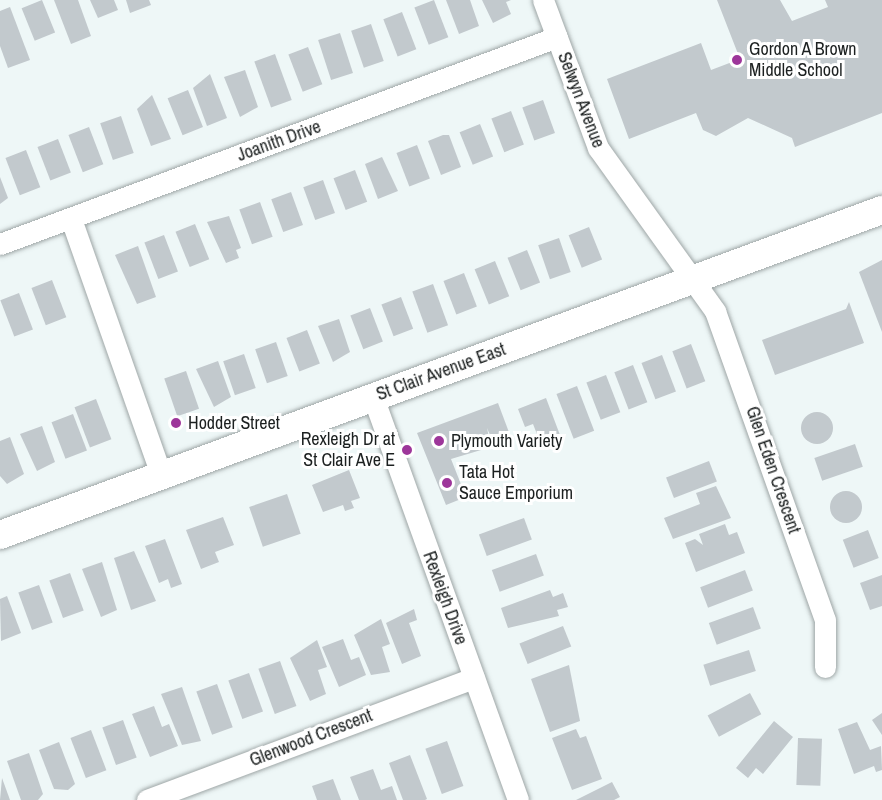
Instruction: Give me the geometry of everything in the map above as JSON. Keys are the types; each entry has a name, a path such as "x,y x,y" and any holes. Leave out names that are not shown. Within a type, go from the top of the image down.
{"main road":[{"name":"St Clair Avenue East","path":"0,535 882,210"}],"street":[{"name":"Selwyn Avenue","path":"543,0 598,148 624,190 696,278"},
{"name":"Joanith Drive","path":"0,244 557,37"},
{"path":"70,219 161,474"},
{"name":"Glen Eden Crescent","path":"696,278 719,322 820,604 828,643 825,667"},
{"name":"Rexleigh Drive","path":"373,397 518,800"},
{"name":"Glenwood Crescent","path":"147,800 474,678"}],"building":[{"path":"42,0 55,32 35,41 22,8"},
{"path":"54,0 78,0 91,36 71,44"},
{"path":"90,0 114,0 118,10 98,18"},
{"path":"126,0 149,0 151,5 130,13"},
{"path":"434,0 448,37 429,45 414,8"},
{"path":"446,0 470,0 479,26 459,34"},
{"path":"482,0 511,0 506,2 511,14 493,23"},
{"path":"717,0 780,0 792,21 828,7 825,0 882,0 882,113 795,147 792,138 748,118 716,136 703,130 696,113 629,139 607,79 701,43 711,70 740,59"},
{"path":"10,7 30,60 8,68 0,46 0,11"},
{"path":"402,12 416,49 398,57 383,19"},
{"path":"371,24 384,61 364,68 351,31"},
{"path":"340,33 353,73 331,80 318,40"},
{"path":"308,47 322,84 303,92 288,55"},
{"path":"275,54 292,100 271,108 254,62"},
{"path":"245,70 258,107 240,117 224,77"},
{"path":"210,74 227,118 207,126 193,88"},
{"path":"188,90 203,127 183,135 168,98"},
{"path":"152,95 171,139 151,146 137,109"},
{"path":"543,100 555,133 534,140 522,108"},
{"path":"511,111 524,145 504,152 491,119"},
{"path":"121,116 134,153 113,160 100,123"},
{"path":"480,124 493,156 473,165 460,132"},
{"path":"89,127 103,164 83,172 68,135"},
{"path":"449,135 461,167 441,175 428,141"},
{"path":"58,139 71,173 50,180 37,147"},
{"path":"417,145 430,179 409,186 396,153"},
{"path":"26,150 40,187 20,195 5,158"},
{"path":"382,157 398,191 378,199 365,164"},
{"path":"355,170 367,202 346,210 334,178"},
{"path":"0,177 8,198 0,204"},
{"path":"323,180 335,213 315,220 303,187"},
{"path":"291,192 303,225 283,232 271,199"},
{"path":"260,202 273,237 252,244 239,210"},
{"path":"229,216 241,248 236,250 239,258 226,263 207,222"},
{"path":"195,224 209,259 190,267 176,232"},
{"path":"589,227 602,259 582,268 569,235"},
{"path":"164,235 178,271 158,279 144,243"},
{"path":"559,238 571,272 550,279 538,245"},
{"path":"138,246 156,297 137,304 115,255"},
{"path":"527,250 540,282 521,290 508,258"},
{"path":"882,260 882,332 859,272"},
{"path":"495,261 509,296 489,304 475,269"},
{"path":"464,273 477,307 456,314 443,281"},
{"path":"52,280 66,317 46,325 31,288"},
{"path":"433,284 448,325 427,333 412,292"},
{"path":"19,293 33,329 14,337 0,300"},
{"path":"401,297 413,329 394,336 381,305"},
{"path":"849,302 864,343 775,375 762,340 846,309"},
{"path":"370,308 383,342 363,349 350,316"},
{"path":"339,319 350,352 333,362 318,326"},
{"path":"307,330 320,364 299,371 286,338"},
{"path":"276,342 288,376 267,383 255,349"},
{"path":"691,344 705,381 687,389 672,351"},
{"path":"244,354 256,388 235,395 223,361"},
{"path":"662,355 676,391 655,399 641,363"},
{"path":"218,361 231,397 214,407 196,369"},
{"path":"633,365 647,402 629,410 614,372"},
{"path":"186,371 199,409 177,416 164,378"},
{"path":"606,375 620,412 601,420 586,383"},
{"path":"577,386 594,431 574,439 556,394"},
{"path":"546,398 560,435 540,442 533,424 525,427 518,409"},
{"path":"96,399 111,439 90,447 75,407"},
{"path":"498,403 510,435 493,442 487,428 491,447 451,459 466,497 446,505 417,433"},
{"path":"817,412 828,417 833,428 828,439 817,444 806,439 801,428 806,417"},
{"path":"73,414 87,450 66,459 52,422"},
{"path":"42,426 55,462 37,471 20,434"},
{"path":"10,437 24,474 7,484 0,476 0,441"},
{"path":"855,444 863,467 822,481 814,458"},
{"path":"709,461 717,482 674,498 666,477"},
{"path":"349,470 360,498 351,501 354,508 345,511 343,505 323,512 312,485"},
{"path":"716,486 731,518 673,539 664,518 700,504 696,493"},
{"path":"846,491 858,495 862,507 858,519 846,523 834,519 830,507 834,495"},
{"path":"287,494 301,534 263,547 249,507"},
{"path":"223,517 234,545 215,552 219,562 201,569 186,530"},
{"path":"524,518 532,540 487,556 479,534"},
{"path":"725,524 729,535 737,532 745,553 696,572 685,543 695,539 703,545 699,534"},
{"path":"868,530 879,558 854,568 843,540"},
{"path":"165,539 182,584 171,588 168,579 159,583 145,546"},
{"path":"134,551 156,601 131,610 114,558"},
{"path":"536,554 544,576 500,592 492,570"},
{"path":"102,562 117,610 101,617 82,569"},
{"path":"745,570 753,591 708,608 700,587"},
{"path":"70,573 84,611 63,618 49,581"},
{"path":"882,575 882,606 870,610 860,583"},
{"path":"39,585 53,623 32,630 18,593"},
{"path":"550,590 553,597 563,593 568,607 557,610 559,616 508,628 501,608"},
{"path":"7,596 21,633 1,641 0,599"},
{"path":"753,607 761,629 717,645 709,623"},
{"path":"414,609 417,620 409,623 421,656 402,664 386,623"},
{"path":"381,619 390,644 382,647 390,672 371,675 354,635"},
{"path":"563,626 571,646 528,664 519,644"},
{"path":"343,639 351,660 359,657 366,675 339,687 322,647"},
{"path":"317,640 327,667 318,670 326,694 310,701 290,658"},
{"path":"749,650 756,671 710,686 703,665"},
{"path":"280,661 296,706 275,714 258,669"},
{"path":"569,665 580,721 550,732 531,679"},
{"path":"249,673 263,712 242,719 228,681"},
{"path":"217,684 233,727 212,735 196,692"},
{"path":"182,687 201,741 182,745 161,694"},
{"path":"750,693 761,714 719,737 708,716"},
{"path":"154,706 162,727 169,724 178,746 150,757 132,714"},
{"path":"882,713 882,735 872,720"},
{"path":"123,720 137,758 116,765 102,728"},
{"path":"774,721 793,737 763,774 756,768 748,778 736,768"},
{"path":"857,722 870,750 881,746 882,770 876,772 874,766 854,774 838,729"},
{"path":"576,729 580,738 586,736 602,779 572,790 552,738"},
{"path":"91,730 106,770 86,778 70,738"},
{"path":"798,738 822,739 820,786 796,785"},
{"path":"447,741 463,786 442,794 425,749"},
{"path":"59,742 75,784 68,790 54,789 39,750"},
{"path":"29,753 43,794 38,800 21,800 7,761"},
{"path":"410,755 427,799 425,800 403,800 389,763"},
{"path":"373,769 381,790 392,786 397,800 359,800 350,777"},
{"path":"2,778 10,800 0,800"},
{"path":"333,779 341,800 317,800 312,786"},
{"path":"612,782 620,797 614,800 576,800"}],"place":[{"name":"Gordon A Brown Middle School","path":"737,60"},
{"name":"Hodder Street","path":"176,423"},
{"name":"Plymouth Variety","path":"439,441"},
{"name":"Rexleigh Dr at St Clair Ave E","path":"407,450"},
{"name":"Tata Hot Sauce Emporium","path":"447,483"}]}
